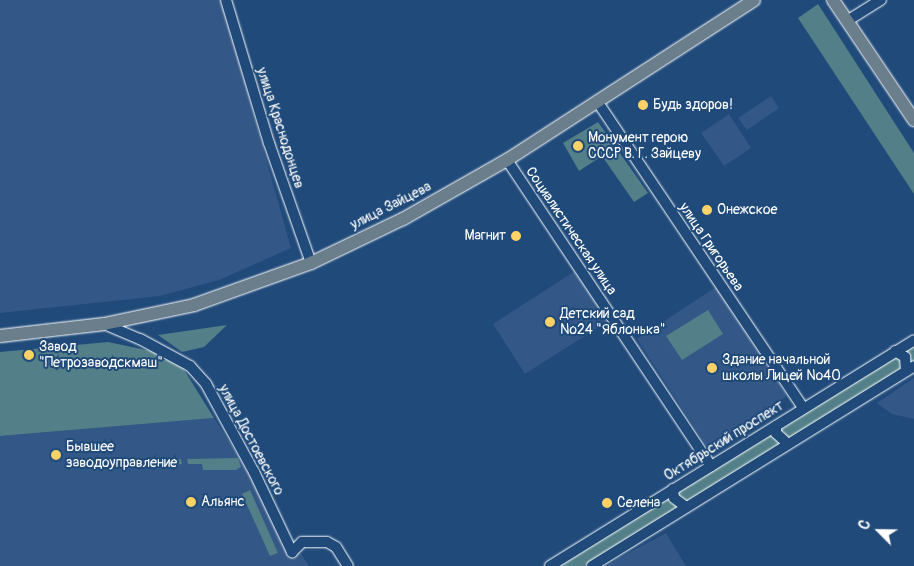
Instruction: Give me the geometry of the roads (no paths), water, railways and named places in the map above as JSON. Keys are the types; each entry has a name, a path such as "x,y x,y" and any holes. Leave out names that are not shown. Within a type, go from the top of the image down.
{"main road":[{"name":"улица Зайцева","path":"0,336 104,324 194,306 311,263 403,219 507,160 754,0"},
{"path":"833,0 914,120"}],"street":[{"name":"улица Краснодонцев","path":"226,0 269,143 311,263"},
{"path":"847,21 882,0"},
{"name":"улица Григорьева","path":"597,100 803,408"},
{"name":"Социалистическая улица","path":"507,160 712,466"},
{"name":"улица Достоевского","path":"104,324 140,339 190,366 210,391 254,472 292,552 302,542 327,542 336,548 348,566"},
{"name":"Октябрьский проспект","path":"550,566 914,340"},
{"path":"592,566 910,368 905,357 895,351"},
{"path":"776,426 776,433 788,444"},
{"path":"674,489 674,498 686,507"}],"place":[{"name":"Будь здоров!","path":"643,105"},
{"name":"Монумент герою СССР В. Г. Зайцеву","path":"578,146"},
{"name":"Онежское","path":"707,210"},
{"name":"Магнит","path":"516,236"},
{"name":"Детский сад №24 \"Яблонька\"","path":"550,322"},
{"name":"Завод \"Петрозаводскмаш\"","path":"29,355"},
{"name":"Здание начальной школы Лицей №40","path":"712,368"},
{"name":"Бывшее заводоуправление","path":"56,455"},
{"name":"Альянс","path":"191,502"},
{"name":"Селена","path":"607,503"}]}
